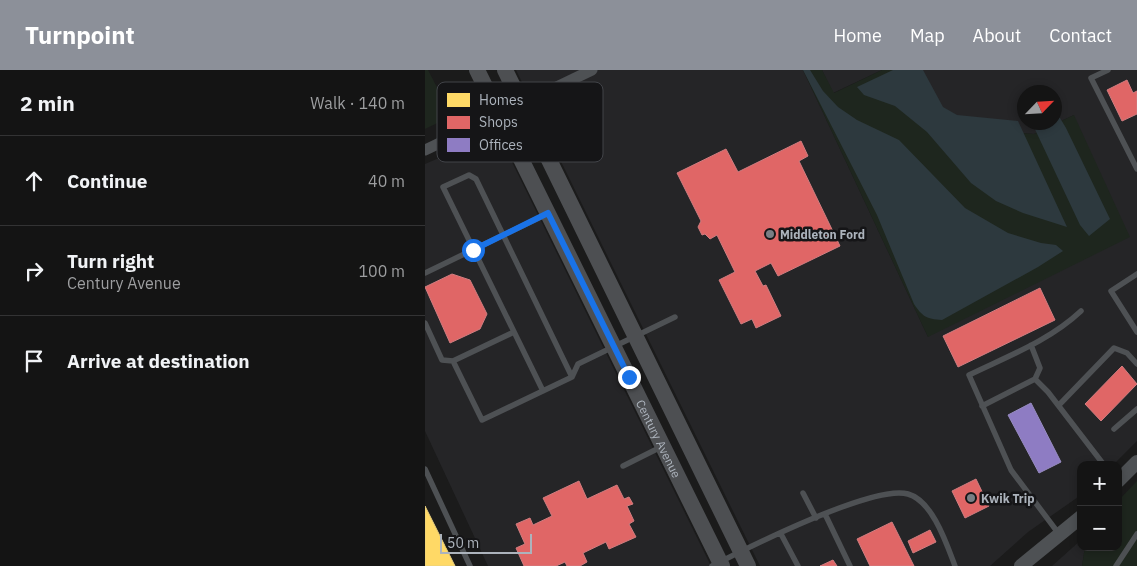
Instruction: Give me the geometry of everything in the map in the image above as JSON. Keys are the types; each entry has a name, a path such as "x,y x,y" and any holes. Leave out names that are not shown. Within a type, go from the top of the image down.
{"main road":[{"name":"Century Avenue","path":"477,70 483,82"},
{"name":"Century Avenue","path":"505,70 511,82"},
{"name":"Century Avenue","path":"523,162 663,446 718,565"},
{"name":"Century Avenue","path":"550,162 745,559"}],"street":[{"path":"567,82 592,70"},
{"path":"425,150 437,144"},
{"path":"1122,477 1137,462"},
{"path":"1021,566 1077,520"}],"lane":[{"path":"1108,70 1091,78 1137,169"},
{"path":"543,391 443,187 469,175 476,179 572,377"},
{"path":"425,273 548,213"},
{"path":"1137,274 1111,291 1137,332"},
{"path":"1059,534 1011,470 969,376 1064,327 1081,311"},
{"path":"453,361 482,420 572,377 578,364 675,317"},
{"path":"425,323 442,360 453,361 514,332"},
{"path":"982,406 1035,379 1040,368 1031,345"},
{"path":"1059,405 1113,348 1127,353 1137,364"},
{"path":"1035,379 1059,405 1101,461"},
{"path":"1114,430 1137,409"},
{"path":"623,466 663,446"},
{"path":"425,468 470,566"},
{"path":"803,493 816,518"},
{"path":"718,565 745,559 781,534 865,498 908,494 922,502 936,520 955,566"},
{"path":"825,514 850,566"},
{"path":"781,534 797,566"},
{"path":"1116,566 1137,534"}],"shaded area":[{"path":"425,70 428,70 437,87 437,123 425,129"},
{"path":"516,70 803,70 928,337 1074,115 1062,121 1062,85 1017,85 1017,130 1042,130 1034,134 948,128 920,70 1137,70 1137,441 1117,461 1077,461 1077,498 1028,532 990,566 760,566 561,162 603,162 603,82 522,82"},
{"path":"803,70 822,70 834,93 882,70 920,70 948,128 1034,134 1042,130 1062,130 1062,121 1074,115 1130,237 928,337"},
{"path":"803,70 810,70 823,91 838,107 857,120 899,140 965,208 1008,233 1041,243 1056,245 1063,251 1038,267 942,320 925,316 914,304 877,215"},
{"path":"822,70 882,70 833,93"},
{"path":"893,70 923,70 943,107 957,115 1017,121 1017,130 1022,130 1067,227 1023,213 996,201 971,183 927,132 895,106 864,95 857,87"},
{"path":"1062,121 1110,219 1089,236 1080,225 1035,130 1062,130"},
{"path":"437,159 437,162 512,162 711,566 488,566 425,431 425,164"},
{"path":"1137,481 1137,566 1082,566 1084,551 1122,551 1122,497"},
{"path":"1077,544 1077,551 1084,551 1082,566 1052,566"}],"building: Homes":[{"path":"425,506 455,566 425,566"}],"building: Shops":[{"path":"1127,80 1133,93 1137,91 1137,114 1122,121 1107,90"},
{"name":"Middleton Ford","path":"801,141 808,156 799,161 840,246 778,276 771,263 755,271 763,286 766,285 781,316 756,328 752,319 741,324 719,280 735,272 717,235 710,239 705,234 702,235 698,227 701,221 677,173 726,149 738,172"},
{"path":"452,274 470,280 487,314 480,329 450,343 425,287"},
{"path":"1040,288 1055,320 958,367 943,336"},
{"path":"1122,366 1137,384 1101,421 1085,404"},
{"name":"Kwik Trip","path":"976,479 989,506 965,518 952,491"},
{"path":"579,481 587,499 617,485 624,499 629,497 633,504 627,506 634,521 629,524 636,537 609,549 606,542 583,553 587,562 580,566 567,566 565,562 556,566 524,566 516,548 525,544 516,524 530,518 533,525 552,516 543,498"},
{"path":"892,522 914,566 870,566 857,539"},
{"path":"930,530 936,542 913,553 908,541"},
{"path":"833,560 837,566 820,566"}],"building: Offices":[{"path":"1031,403 1061,462 1039,473 1008,415"}],"place":[{"name":"Middleton Ford","path":"770,234"},
{"name":"Kwik Trip","path":"971,498"}],"route":[{"path":"473,250 548,213 629,377"}]}
